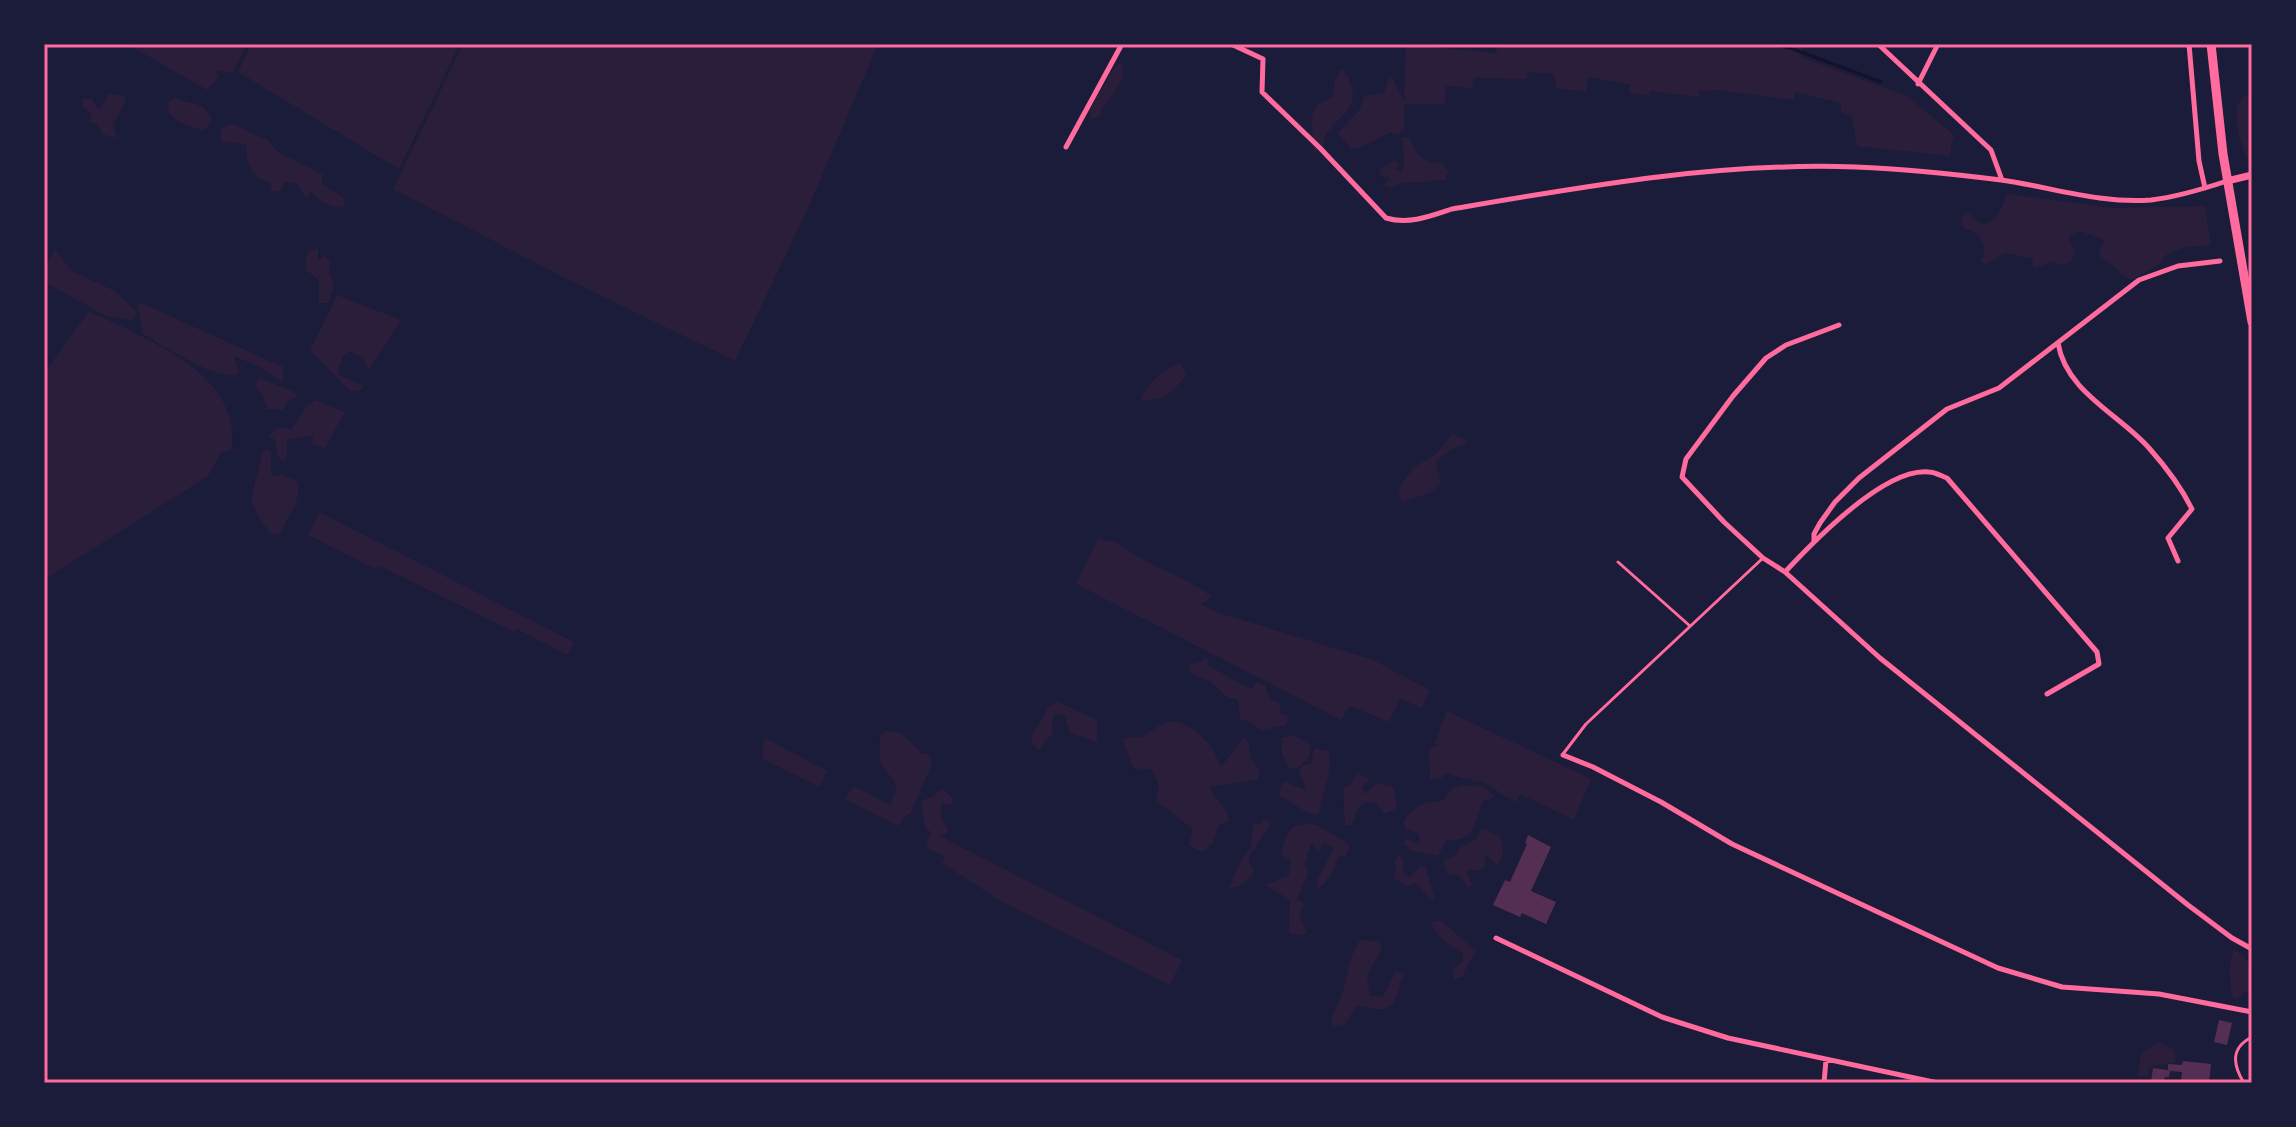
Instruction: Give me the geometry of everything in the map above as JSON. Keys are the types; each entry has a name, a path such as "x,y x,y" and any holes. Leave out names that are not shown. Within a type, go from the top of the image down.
{"highway":[{"path":"2211,44 2227,181 2252,322"}],"street":[{"path":"1066,147 1122,44"},
{"path":"1231,44 1263,59 1262,92 1386,218 1398,222 1422,219 1452,209 1641,178 1778,166 1858,167 2002,180 2113,201 2152,200 2252,175"},
{"path":"1878,44 1991,150 2002,180"},
{"path":"1918,84 1938,44"},
{"path":"2189,44 2199,161 2205,188"},
{"path":"1814,542 1814,534 1835,502 1885,455 1947,409 1999,388 2139,280 2178,266 2220,261"},
{"path":"1839,325 1786,345 1766,358 1686,459 1682,477 1763,558 1785,572 1880,658 2188,905 2252,949"},
{"path":"2058,343 2066,371 2148,447 2181,488 2192,509 2168,538 2178,561"},
{"path":"1785,572 1852,508 1902,476 1931,471 1947,478 2097,652 2099,664 2047,694"},
{"path":"1563,755 1661,802 1732,844 1998,968 2062,987 2159,994 2252,1012"},
{"path":"1496,938 1662,1017 1728,1038 1938,1083"},
{"path":"1824,1083 1826,1060"}],"lane":[{"path":"1563,755 1586,724 1763,558"},
{"path":"1618,562 1690,626"},
{"path":"2244,1083 2234,1063 2234,1055 2244,1041 2252,1037"}],"shaded area":[{"path":"127,44 247,44 233,73 214,70 219,77 207,90"},
{"path":"251,44 460,44 399,169 238,72"},
{"path":"463,44 878,44 806,213 735,361 393,189"},
{"path":"1406,44 1496,53 1498,44 1804,44 1801,57 1907,96 1954,135 1949,156 1857,146 1852,116 1841,112 1841,103 1795,92 1794,100 1717,90 1699,91 1699,97 1650,91 1649,96 1629,93 1630,85 1588,77 1586,92 1556,88 1554,74 1528,72 1526,79 1474,78 1472,88 1446,86 1445,104 1404,104 1404,129 1398,135 1391,132 1351,149 1338,133 1360,109 1364,96 1384,93 1390,74 1404,101"},
{"path":"1121,62 1121,81 1101,111 1101,116 1092,119 1089,111 1115,66"},
{"path":"1341,69 1350,80 1352,101 1326,135 1323,148 1313,153 1312,116 1316,106 1333,97 1334,83"},
{"path":"109,94 125,96 113,125 117,138 102,134 98,124 89,123 91,113 83,107 82,99 91,98 99,110"},
{"path":"2243,95 2252,96 2252,164 2242,146 2237,120 2237,107"},
{"path":"176,98 196,104 208,113 212,120 204,131 172,116 168,111 169,101"},
{"path":"234,124 267,139 278,152 322,174 322,184 343,197 345,205 340,208 328,204 311,190 307,199 297,184 285,182 280,192 272,191 270,182 259,177 251,168 246,145 221,141 221,128"},
{"path":"1400,138 1410,138 1425,160 1441,163 1448,171 1446,180 1404,183 1391,188 1383,186 1390,178 1379,175 1381,169 1395,160 1400,164 1395,170 1402,171 1403,141"},
{"path":"2007,194 2114,208 2205,206 2211,245 2182,248 2166,255 2160,264 2132,280 2099,255 2104,240 2080,231 2070,235 2075,251 2071,261 2064,265 2050,261 2045,266 2033,268 2030,258 2004,253 1987,265 1980,261 1984,251 1982,241 1975,233 1964,229 1961,220 1969,214 1983,225 1999,212"},
{"path":"318,248 318,260 323,256 331,261 329,273 334,285 328,303 319,303 319,280 306,270 306,257 310,250"},
{"path":"55,250 72,271 115,291 137,312 132,320 106,316 44,282 44,263"},
{"path":"337,295 401,320 369,370 362,358 350,351 343,356 337,374 364,386 359,391 350,391 310,350"},
{"path":"141,303 283,367 283,383 260,367 234,356 239,373 230,375 177,354 143,334 137,305"},
{"path":"89,311 161,347 186,362 206,380 222,400 231,424 231,451 221,452 208,476 44,580 44,373"},
{"path":"1181,363 1186,375 1173,390 1157,399 1143,400 1141,397 1153,381"},
{"path":"259,378 293,391 297,397 288,400 283,410 267,409 262,394 255,386"},
{"path":"316,400 345,412 325,448 311,444 314,435 287,440 287,458 284,462 276,450 276,440 267,436 280,427 291,429 306,407"},
{"path":"1452,434 1465,439 1467,444 1455,447 1436,461 1441,483 1432,492 1402,502 1398,490 1413,468 1437,453"},
{"path":"263,450 271,452 271,474 275,477 282,474 298,482 296,504 280,535 270,533 251,499"},
{"path":"319,512 574,642 567,655 380,566 377,570 308,535"},
{"path":"1098,539 1118,544 1211,596 1200,603 1213,611 1373,660 1430,690 1422,708 1400,699 1389,722 1350,706 1341,720 1076,584"},
{"path":"1207,656 1206,665 1240,684 1252,689 1257,682 1265,685 1270,699 1281,704 1280,712 1288,717 1286,725 1262,730 1246,720 1240,721 1238,700 1190,672 1189,665 1201,662"},
{"path":"1058,702 1097,720 1097,742 1070,733 1064,714 1054,715 1051,729 1054,734 1046,739 1041,749 1037,749 1032,743 1034,733 1048,706"},
{"path":"1447,711 1591,779 1574,820 1520,794 1517,802 1512,800 1480,782 1447,773 1441,778 1430,779 1429,748 1439,746 1435,743"},
{"path":"1167,721 1194,729 1208,742 1221,767 1243,738 1249,742 1250,757 1260,771 1257,780 1211,787 1212,793 1225,808 1229,822 1219,824 1213,843 1202,852 1189,845 1193,829 1156,801 1159,786 1152,770 1133,768 1122,740 1130,736 1140,738"},
{"path":"886,731 901,733 923,754 928,754 932,764 910,814 898,826 845,799 854,786 890,805 895,783 882,765 880,755 880,736"},
{"path":"1292,736 1311,746 1309,758 1296,769 1288,767 1282,755 1282,737"},
{"path":"765,738 827,771 820,787 764,760 762,751"},
{"path":"1314,748 1328,751 1330,759 1320,811 1316,815 1279,795 1282,783 1286,781 1306,789 1299,771 1304,765 1311,764"},
{"path":"1357,774 1368,777 1369,781 1362,787 1365,794 1377,783 1393,787 1397,804 1395,810 1384,813 1375,803 1365,803 1359,808 1352,825 1345,826 1343,788 1350,785"},
{"path":"1462,785 1484,787 1495,797 1483,801 1473,830 1457,840 1446,841 1438,856 1415,852 1407,847 1403,843 1407,839 1420,844 1419,834 1406,829 1403,822 1411,812 1424,804 1442,801 1453,788"},
{"path":"942,788 954,800 951,805 941,803 941,820 949,829 945,836 938,835 1182,960 1170,985 1002,902 942,863 945,857 926,847 931,832 926,829 921,806 923,800 934,796"},
{"path":"1263,819 1272,822 1249,857 1252,876 1238,887 1229,888 1250,848 1254,824 1261,823"},
{"path":"1310,824 1350,845 1346,856 1338,857 1332,874 1319,889 1317,881 1334,848 1324,843 1318,851 1311,843 1305,864 1308,874 1297,899 1304,903 1299,915 1307,932 1302,936 1289,932 1290,900 1265,885 1289,875 1291,860 1281,855 1286,837 1293,826"},
{"path":"1480,830 1500,837 1503,855 1497,865 1485,855 1485,867 1479,871 1469,869 1467,872 1472,885 1468,888 1459,876 1447,873 1443,861 1457,854 1462,846 1476,839"},
{"path":"1398,855 1409,877 1420,867 1426,867 1435,900 1416,884 1408,886 1393,878 1396,870 1394,862"},
{"path":"1442,921 1476,951 1463,977 1454,979 1453,970 1463,960 1463,954 1440,937 1431,922"},
{"path":"1360,940 1378,941 1382,949 1367,975 1370,995 1382,997 1396,972 1404,973 1401,984 1391,1006 1379,1009 1357,1005 1345,1024 1333,1026 1331,1017 1341,998 1351,959"},
{"path":"2234,950 2248,962 2252,980 2252,993 2243,991 2237,1000 2232,997 2230,979 2230,961"},
{"path":"2157,1043 2174,1050 2176,1062 2149,1067 2147,1076 2138,1076 2141,1054"}],"building":[{"path":"1528,835 1551,847 1531,891 1556,902 1546,924 1493,905 1505,880 1510,882"},
{"path":"2219,1020 2232,1023 2227,1045 2214,1042"},
{"path":"2183,1061 2211,1064 2209,1083 2181,1083 2182,1072 2170,1071 2164,1083 2151,1082 2153,1068 2168,1070 2168,1064 2182,1065"}],"waterway":[{"path":"1772,44 1881,82"}]}
